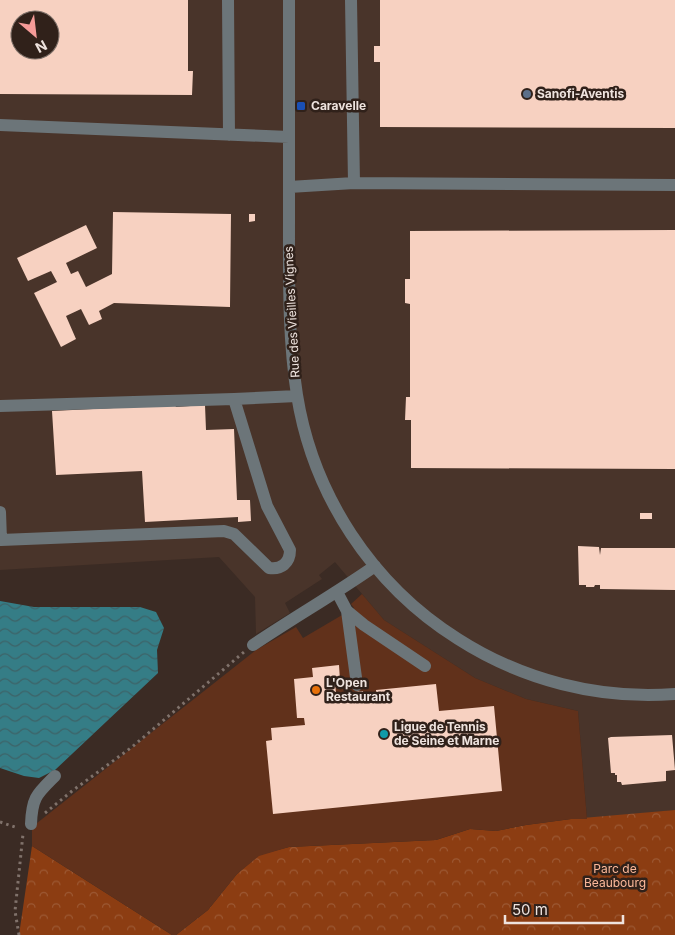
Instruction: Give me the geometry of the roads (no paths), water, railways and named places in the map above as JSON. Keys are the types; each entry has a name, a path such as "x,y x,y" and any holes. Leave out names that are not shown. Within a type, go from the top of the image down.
{"street":[{"path":"228,0 229,135"},
{"name":"Rue des Vieilles Vignes","path":"289,0 290,316 297,396 308,442 324,484 350,534 374,566 403,597 432,621 474,649 507,665 553,682 582,689 634,694 675,694"},
{"path":"351,0 354,183"},
{"path":"0,125 289,137"},
{"path":"289,187 354,183 675,185"},
{"path":"0,406 234,400 297,396"},
{"path":"0,512 0,540 224,531 234,534 269,568 278,568 287,563 290,550 267,506 234,400"},
{"path":"253,645 292,618 337,592 374,566"},
{"path":"337,592 347,612 357,685"},
{"path":"347,612 425,666"},
{"path":"28,827 36,795 55,776"}],"water":[{"path":"0,601 34,607 140,607 156,612 164,628 157,650 158,673 55,770 39,778 24,776 0,768"}],"place":[{"name":"Sanofi-Aventis","path":"527,94"},
{"name":"Caravelle","path":"301,106"},
{"name":"L'Open Restaurant","path":"316,690"},
{"name":"Ligue de Tennis de Seine et Marne","path":"384,734"}],"park label":[{"name":"Parc de Beaubourg","path":"615,876"}]}
